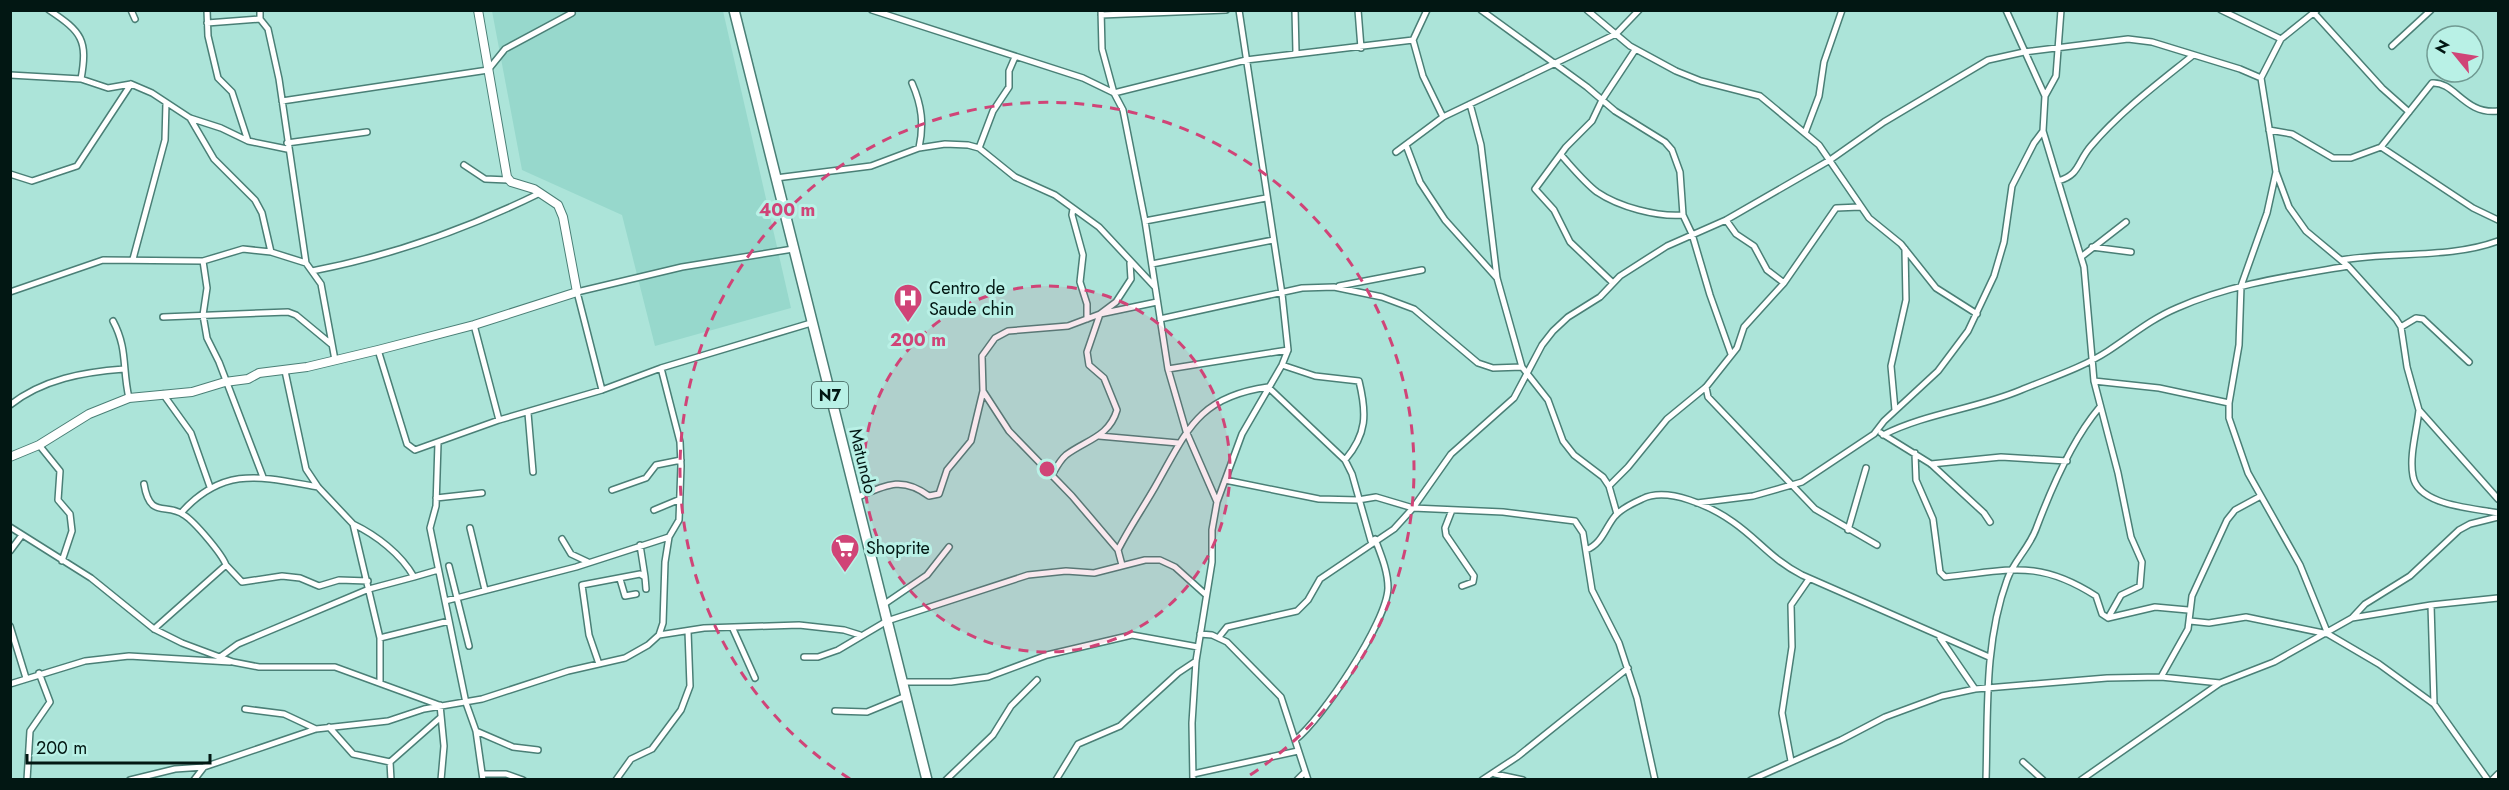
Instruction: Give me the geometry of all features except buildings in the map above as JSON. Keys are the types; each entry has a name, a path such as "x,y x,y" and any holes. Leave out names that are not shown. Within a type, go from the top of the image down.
{"main road":[{"name":"Matundo","path":"734,10 927,780"}],"street":[{"path":"49,10 73,27 84,44 81,80"},
{"path":"131,10 135,19"},
{"path":"207,10 207,23 218,78 232,92 248,141"},
{"path":"260,10 260,20 268,29 282,101 306,263 323,291 335,360"},
{"path":"478,10 508,180"},
{"path":"872,10 1083,78 1113,93 1246,60 1296,52 1361,48 1413,40"},
{"path":"1217,502 1186,431 1168,369 1145,221 1123,110 1113,93 1102,49 1101,13 1226,10"},
{"path":"1239,10 1282,294 1288,350 1282,365 1242,434 1217,502 1212,530 1212,562 1205,594 1196,661 1193,777 1298,751"},
{"path":"1295,10 1296,52"},
{"path":"1358,10 1361,48"},
{"path":"1426,10 1413,40 1423,76 1443,117"},
{"path":"1481,10 1635,125 1665,142 1672,150 1680,172 1683,215 1692,234 1731,354"},
{"path":"1587,10 1635,50 1701,81 1760,96 1804,133 1830,160 1869,218 1895,238 1936,288 1977,314"},
{"path":"1396,152 1443,117 1616,34 1639,10"},
{"path":"1804,133 1819,96 1824,62 1842,10"},
{"path":"2006,10 2044,96 2043,131 2081,257 2099,408 2118,473 2131,537 2143,566 2139,586 2121,595 2108,618"},
{"path":"2044,96 2056,76 2061,10"},
{"path":"2221,10 2281,39"},
{"path":"2392,46 2431,10"},
{"path":"2409,112 2382,88 2315,12 2281,39 2261,78 2276,171 2289,207 2306,231 2342,260 2402,327 2407,367 2419,410 2412,474 2419,491 2429,498 2499,515"},
{"path":"282,101 488,70 505,49 572,13"},
{"path":"207,23 260,20"},
{"path":"1219,637 1227,627 1297,611 1308,600 1320,579 1373,540 1394,528 1413,508 1451,454 1507,405 1528,374 1542,345 1553,331 1568,317 1600,297 1613,283 1644,259 1692,234 1726,220 1830,160 1884,122 1988,60 2058,46 2128,39 2152,42 2240,69 2261,78"},
{"path":"1613,283 1570,242 1554,210 1536,191 1536,187 1592,121 1602,100 1635,50"},
{"path":"2058,181 2073,175 2088,148 2124,110 2192,56"},
{"path":"979,148 993,111 1009,87 1009,71 1015,57"},
{"path":"10,75 81,80 108,88 131,84 190,118 221,128 248,141 287,146 367,132"},
{"path":"2269,130 2292,134 2321,153 2342,159 2381,147 2427,86 2436,82 2473,108 2499,111"},
{"path":"912,83 923,121 919,148"},
{"path":"10,174 32,181 76,166 131,84"},
{"path":"134,259 165,140 166,103"},
{"path":"1470,104 1481,145 1497,278 1522,367 1548,400 1563,441 1574,455 1603,477 1609,486 1617,514"},
{"path":"190,118 214,159 255,200 262,213 271,252"},
{"path":"1697,503 1754,496 1792,486 1877,431 1895,410 1938,371 1977,314 1994,276 2004,243 2012,186 2034,142 2043,131"},
{"path":"775,178 871,166 919,148 945,144 968,144 979,148 1015,177 1055,195 1099,227 1155,287"},
{"path":"1406,145 1420,182 1445,220 1497,278"},
{"path":"2381,147 2473,208 2499,220"},
{"path":"1561,155 1597,192 1614,201 1668,216 1683,215"},
{"path":"464,165 485,179 508,180 540,193 555,201 560,209 602,390"},
{"path":"2276,171 2273,192 2241,286 2239,345 2229,403 2233,433 2259,497 2300,565 2328,634"},
{"path":"312,271 428,238 486,218 540,193"},
{"path":"1145,221 1266,198"},
{"path":"1609,486 1628,467 1667,419 1706,387 1739,346 1744,327 1784,283 1836,208 1860,207"},
{"path":"1073,209 1072,215 1083,255 1080,282 1087,304 1087,319"},
{"path":"1726,220 1737,234 1754,246 1767,270 1784,283"},
{"path":"2081,257 2126,222"},
{"path":"2104,237 2109,248"},
{"path":"1152,264 1274,240"},
{"path":"2342,260 2366,255 2466,250 2499,241"},
{"path":"2092,247 2131,252"},
{"path":"10,292 87,264 134,259 203,261 243,249 271,252 306,263"},
{"path":"10,457 39,445 89,414 129,398 192,392 225,382 248,379 259,373 335,360 474,325 578,292 682,267 793,249"},
{"path":"1895,410 1891,363 1906,300 1905,249"},
{"path":"203,261 207,288 203,315 211,350 219,362 263,477"},
{"path":"1052,475 1066,455 1099,436 1111,425 1117,411 1104,378 1086,360 1089,341 1100,314 1116,302 1128,287 1132,272 1130,262"},
{"path":"1883,435 1905,424 1956,412 2011,394 2093,360 2154,318 2241,286 2348,266"},
{"path":"1160,319 1310,287 1334,287 1422,270"},
{"path":"1334,287 1382,297 1414,309 1478,363 1493,368 1522,367"},
{"path":"856,498 888,485 903,484 917,487 929,496 939,494 947,470 971,441 983,391 982,356 995,338 1019,328 1052,328 1100,314 1156,302"},
{"path":"163,317 288,312 296,315 331,344"},
{"path":"2402,327 2416,318 2423,319 2469,362"},
{"path":"113,321 123,341 124,369 129,398"},
{"path":"378,350 408,447 415,450 499,420 602,390 661,368 812,323"},
{"path":"474,325 499,420"},
{"path":"1168,369 1288,350"},
{"path":"1282,365 1315,376 1359,381 1364,426 1357,446 1345,460"},
{"path":"659,635 663,623 665,561 669,537 679,520 681,460 680,442 661,368"},
{"path":"10,405 42,386 66,378 86,372 124,369"},
{"path":"285,370 306,469 318,487 353,524 377,537 409,568 414,577"},
{"path":"2094,381 2159,388 2229,403"},
{"path":"1118,550 1186,431 1212,404 1243,390 1268,387"},
{"path":"1268,387 1345,460 1352,474 1358,500 1387,578 1384,603 1343,683 1317,720 1295,740"},
{"path":"1706,387 1708,397 1815,509 1877,545"},
{"path":"983,391 1017,442 1052,475 1118,550 1122,565"},
{"path":"163,394 191,433 210,487"},
{"path":"1986,780 1989,657 2005,584 2012,569 2028,547 2077,437 2099,408"},
{"path":"2419,410 2499,499"},
{"path":"528,413 533,472"},
{"path":"1877,431 1931,464 1984,513 1990,522"},
{"path":"1099,436 1178,443"},
{"path":"438,443 436,498 430,528 466,703 476,731 483,777 506,774 524,780"},
{"path":"39,445 60,471 58,500 72,520 71,537 62,561"},
{"path":"1915,453 1916,480 1933,519 1941,575 2012,569 2044,571 2089,592 2098,599 2102,614 2108,618 2155,607 2188,610"},
{"path":"1931,464 2001,457 2067,461"},
{"path":"612,490 645,478 656,465 681,460"},
{"path":"1848,530 1866,468"},
{"path":"181,513 210,487 223,481 263,477 318,487"},
{"path":"1225,480 1319,499 1358,500 1376,496 1413,508 1569,519 1582,529 1592,590 1619,643 1628,668 1655,780"},
{"path":"144,484 151,502 161,510 181,513 242,582 282,576 300,578 319,586 339,580 368,581"},
{"path":"436,498 482,493"},
{"path":"1586,550 1597,545 1617,514 1646,497 1664,496 1697,503 1729,519 1779,562 1809,579 1843,592 1940,638 1989,657"},
{"path":"2161,677 2190,621 2188,610 2226,519 2235,510 2259,497"},
{"path":"654,510 678,500"},
{"path":"1452,510 1445,528 1446,535 1474,576 1473,582 1462,586"},
{"path":"2081,780 2220,682 2274,662 2328,634 2352,618 2365,604 2410,576 2459,530 2499,515"},
{"path":"353,524 380,638 380,682"},
{"path":"10,527 91,578 154,629 233,663"},
{"path":"470,528 485,590"},
{"path":"10,551 22,536"},
{"path":"445,600 588,562 669,537"},
{"path":"562,539 571,554 588,562"},
{"path":"640,545 646,589"},
{"path":"883,605 927,575 949,547"},
{"path":"804,657 832,652 887,621 1028,575 1066,571 1094,573 1145,560 1160,560 1174,567 1205,594"},
{"path":"154,629 226,565"},
{"path":"449,566 469,646"},
{"path":"220,657 238,644 369,589 438,570"},
{"path":"598,664 590,635 582,585 640,574 645,577"},
{"path":"620,579 625,596 636,594"},
{"path":"1791,761 1782,713 1792,647 1791,605 1809,579"},
{"path":"2352,618 2431,605 2499,598"},
{"path":"2431,605 2434,704"},
{"path":"2190,621 2209,623 2246,617 2328,634 2379,664 2434,704 2490,780 2499,774"},
{"path":"380,638 450,621"},
{"path":"130,780 175,769 204,767 316,729 388,721 440,705 466,703 637,652 659,635 688,631 799,625 844,630 860,635"},
{"path":"10,626 26,678"},
{"path":"734,629 755,678"},
{"path":"616,780 631,759 652,749 681,710 690,686 688,631"},
{"path":"903,682 951,682 988,677 1047,655 1132,634 1198,646"},
{"path":"1200,634 1219,637 1227,642 1281,697 1308,780"},
{"path":"1940,638 1975,688"},
{"path":"10,684 39,673 85,661 129,656 259,667 335,667 440,705"},
{"path":"1056,780 1078,744 1120,726 1178,673 1196,661"},
{"path":"1482,780 1495,774 1628,668"},
{"path":"27,780 30,731 50,702 39,673"},
{"path":"1751,780 1841,740 1885,717 1942,696 1975,688 2107,678 2161,677 2220,682"},
{"path":"946,780 993,735 1011,706 1037,680"},
{"path":"835,711 867,712 906,696"},
{"path":"440,705 444,746 441,780"},
{"path":"245,709 284,714 316,729"},
{"path":"389,779 390,762 441,717"},
{"path":"329,728 353,754 390,762"},
{"path":"476,731 513,747 538,750"},
{"path":"2023,762 2043,780"},
{"path":"194,780 204,767"},
{"path":"1297,780 1305,772"},
{"path":"1495,774 1522,780"}],"shaded area":[{"path":"492,11 723,11 791,308 655,346 622,215 522,170"}],"place":[{"name":"Centro de Saude chin","path":"908,324"},
{"name":"Shoprite","path":"845,574"}]}
